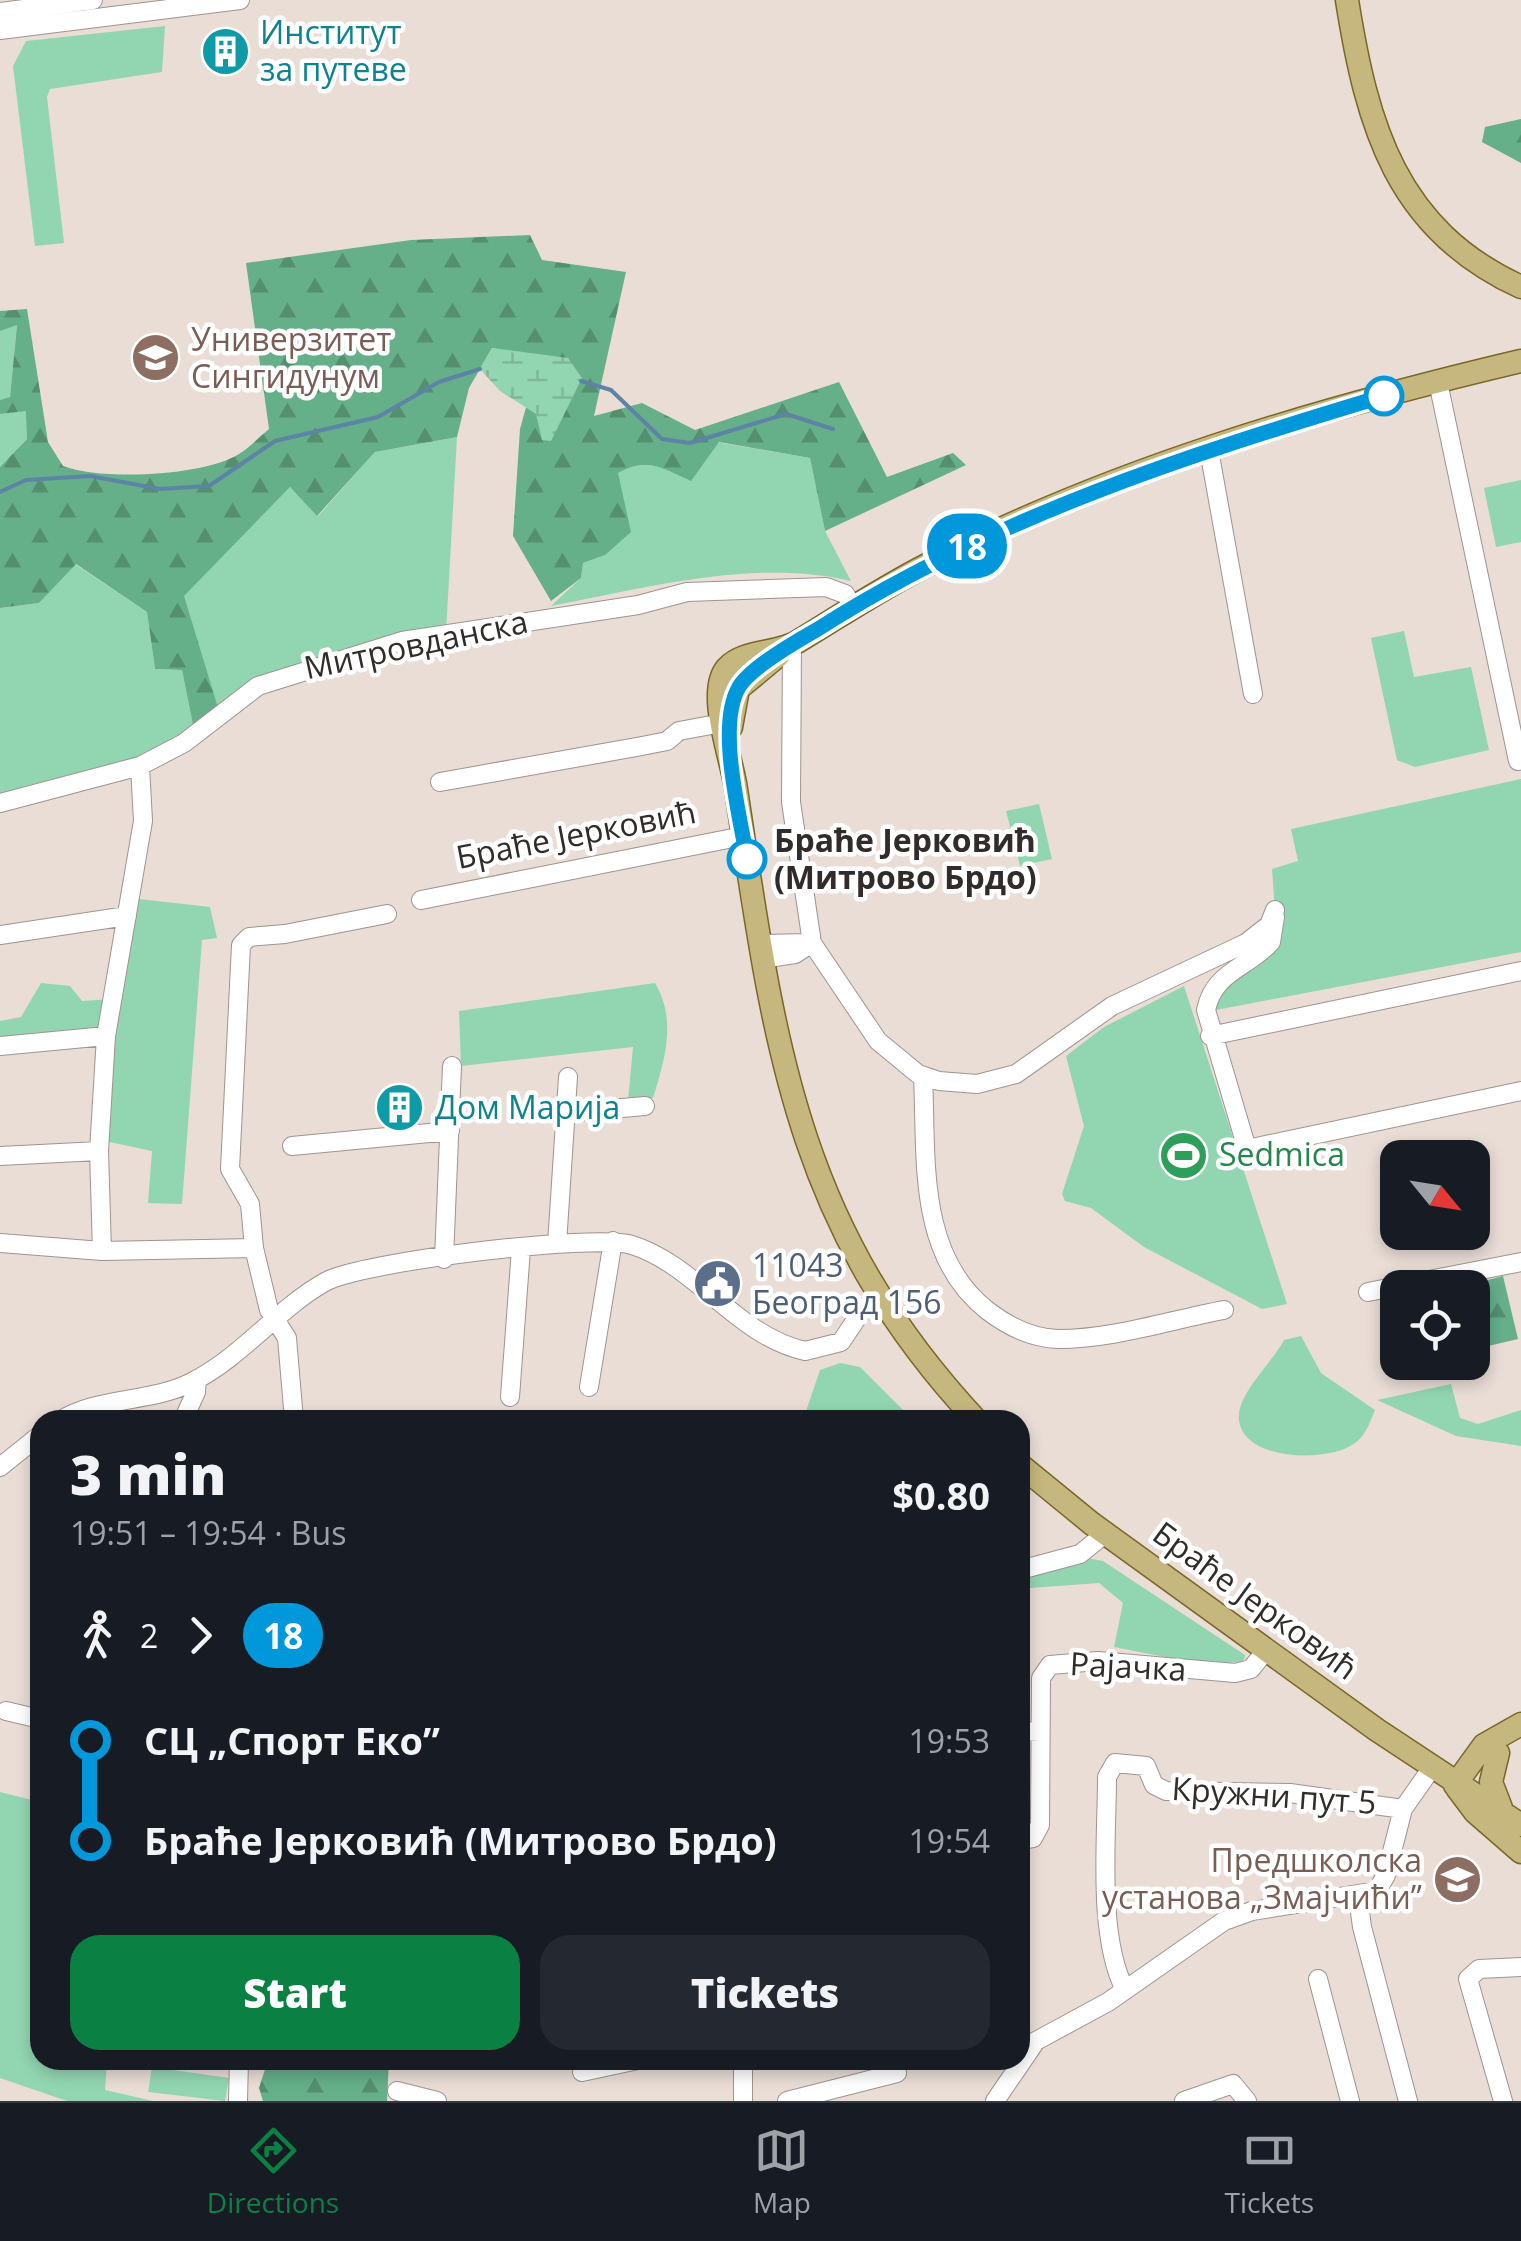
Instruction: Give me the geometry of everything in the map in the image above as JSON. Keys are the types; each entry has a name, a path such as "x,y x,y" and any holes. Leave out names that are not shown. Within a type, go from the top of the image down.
{"main road":[{"path":"1347,0 1366,101 1408,196 1472,260 1521,287"},
{"name":"Браће Јерковић","path":"731,751 738,689 788,647 854,606 1012,525 1209,450 1438,382 1521,362"},
{"name":"Браће Јерковић","path":"788,647 730,665 718,684 761,952 787,1082 813,1164 880,1296 910,1343 967,1410"},
{"name":"Браће Јерковић","path":"1030,1473 1106,1534 1454,1785"},
{"path":"1454,1785 1519,1725"},
{"path":"1431,1769 1491,1749"},
{"path":"1491,1749 1491,1782 1501,1808"},
{"path":"1454,1785 1501,1808 1521,1825"},
{"path":"1454,1785 1474,1812 1521,1852"}],"street":[{"path":"0,12 93,0"},
{"path":"0,27 240,0"},
{"path":"1438,382 1518,762"},
{"path":"1209,450 1253,694"},
{"name":"Митровданска","path":"0,803 140,766 184,743 258,686 402,641 638,606 709,590 826,587 841,591 854,606"},
{"path":"788,647 791,802 812,943 878,1040 924,1076 977,1084 1016,1074 1112,1006 1246,943 1268,924 1274,910 1271,942 1231,968 1208,998 1210,1036 1247,1149 1521,1092"},
{"path":"440,782 657,744 679,731 722,723"},
{"path":"102,1251 99,1151 106,1036 144,822 140,766"},
{"name":"Браће Јерковић","path":"421,900 744,836"},
{"path":"293,1410 287,1338 276,1322 254,1248 250,1204 230,1169 242,941 387,914"},
{"path":"0,935 126,916"},
{"path":"761,952 795,954 812,943"},
{"path":"1210,1036 1521,972"},
{"path":"0,1046 106,1036"},
{"path":"444,1259 452,1066"},
{"path":"924,1076 932,1224 957,1280 972,1299 1023,1333 1060,1339 1093,1337 1224,1310"},
{"path":"557,1244 568,1077"},
{"path":"565,1114 645,1106"},
{"path":"292,1146 450,1131"},
{"path":"0,1156 99,1151"},
{"path":"84,1410 174,1389 197,1379 331,1278 444,1259 613,1241 646,1250 736,1316 801,1350 825,1349 841,1342 863,1309 880,1296"},
{"path":"590,1386 613,1241"},
{"path":"0,1243 102,1251 254,1248"},
{"path":"510,1398 521,1249"},
{"path":"1368,1292 1521,1262"},
{"path":"188,1410 197,1379"},
{"path":"0,1467 30,1443"},
{"path":"1030,1567 1080,1554 1106,1534"},
{"name":"Рајачка","path":"1030,1838 1040,1825 1041,1678 1050,1665 1098,1661 1234,1673 1251,1669 1267,1649"},
{"path":"6,1711 30,1717"},
{"path":"1030,1732 1040,1732"},
{"name":"Кружни пут 5","path":"1125,1990 1112,1948 1107,1778 1116,1763 1141,1764 1157,1788 1166,1791 1328,1796 1404,1808"},
{"path":"1030,2050 1036,2041 1125,1990 1231,1917 1377,1891 1384,1881 1404,1808 1431,1769"},
{"path":"1358,1897 1362,1927 1408,2101"},
{"path":"1503,2101 1468,1980 1479,1969 1521,1967"},
{"path":"1318,1978 1350,2101"},
{"path":"238,2101 240,2070"},
{"path":"582,2072 591,2070"},
{"path":"742,2070 743,2101"},
{"path":"996,2100 1016,2070"},
{"path":"786,2101 897,2073"},
{"path":"1184,2101 1226,2084 1243,2093"},
{"path":"396,2092 437,2101"}],"green space":[{"path":"165,26 162,72 50,89 47,97 64,243 35,246 13,66 26,41"},
{"path":"1521,119 1521,163 1482,142 1485,127"},
{"path":"530,235 542,260 626,272 594,416 642,403 695,430 839,382 887,477 953,453 966,465 825,531 810,458 719,442 691,481 654,466 628,468 618,473 631,532 605,555 583,563 581,578 551,601 513,536 520,429 540,357 492,348 469,388 457,437 375,452 317,516 290,487 184,596 220,714 195,735 182,670 155,669 147,612 76,564 39,603 0,608 0,467 27,439 26,411 0,414 0,400 10,397 17,325 0,331 0,311 27,309 48,442 63,466 102,474 178,471 239,454 269,429 246,263 411,240"},
{"path":"17,324 10,398 0,400 0,331"},
{"path":"492,348 568,358 582,378 551,441 542,440 536,414 500,391 480,369"},
{"path":"27,410 27,439 0,467 0,414"},
{"path":"457,437 446,632 286,674 220,714 183,596 290,487 318,516 375,452"},
{"path":"716,442 810,458 825,531 851,581 814,575 739,574 662,584 551,606 581,578 583,563 605,555 618,472 646,465 691,480"},
{"path":"1521,480 1521,542 1496,547 1484,488"},
{"path":"75,564 147,612 155,669 182,670 195,735 184,743 0,803 0,608 39,603"},
{"path":"1404,631 1414,677 1471,667 1489,750 1415,767 1397,760 1371,638"},
{"path":"1521,779 1521,952 1216,1010 1215,996 1276,925 1272,869 1298,861 1291,829"},
{"path":"1039,804 1052,859 1020,866 1006,811"},
{"path":"130,898 210,907 217,938 202,940 182,1204 148,1203 152,1151 100,1140 106,1036 0,1046 0,1021 21,1017 41,983 70,986 82,1001 112,999"},
{"path":"655,983 666,1011 667,1040 653,1098 628,1101 633,1047 461,1066 459,1011"},
{"path":"1184,986 1287,1304 1262,1309 1144,1247 1091,1208 1065,1201 1062,1194 1084,1126 1066,1056 1104,1027"},
{"path":"1503,1276 1518,1339 1490,1346 1490,1279"},
{"path":"1301,1336 1321,1373 1375,1410 1362,1436 1342,1450 1285,1454 1251,1441 1241,1429 1239,1413 1252,1385 1284,1340"},
{"path":"840,1363 860,1367 903,1410 806,1410 820,1370"},
{"path":"1451,1384 1460,1418 1478,1424 1521,1410 1521,1446 1456,1436 1377,1400"},
{"path":"1081,1557 1103,1561 1245,1655 1244,1661 1206,1665 1114,1647 1123,1603 1099,1583 1030,1588 1030,1578"},
{"path":"0,1792 30,1800 30,2070 106,2070 105,2090 153,2101 67,2101 0,2078"},
{"path":"152,2070 229,2078 225,2101 148,2092"},
{"path":"265,2070 389,2070 387,2101 263,2101 259,2088"}],"waterway":[{"path":"0,492 26,480 90,476 160,489 209,486 275,441 378,417 439,382 480,369"},
{"path":"581,381 611,390 662,439 690,443 786,414 833,429"}],"bus line":[{"name":"18","path":"747,859 731,751 732,713 743,681 784,648 929,564 1040,513 1153,468 1384,396"}],"place":[{"name":"Институт за путеве","path":"225,51"},
{"name":"Универзитет Сингидунум","path":"156,358"},
{"name":"Браће Јерковић (Митрово Брдо)","path":"747,859"},
{"name":"Дом Марија","path":"400,1108"},
{"name":"Sedmica","path":"1184,1155"},
{"name":"11043 Београд 156","path":"717,1284"},
{"name":"Предшколска установа „Змајчићи”","path":"1457,1879"}]}
